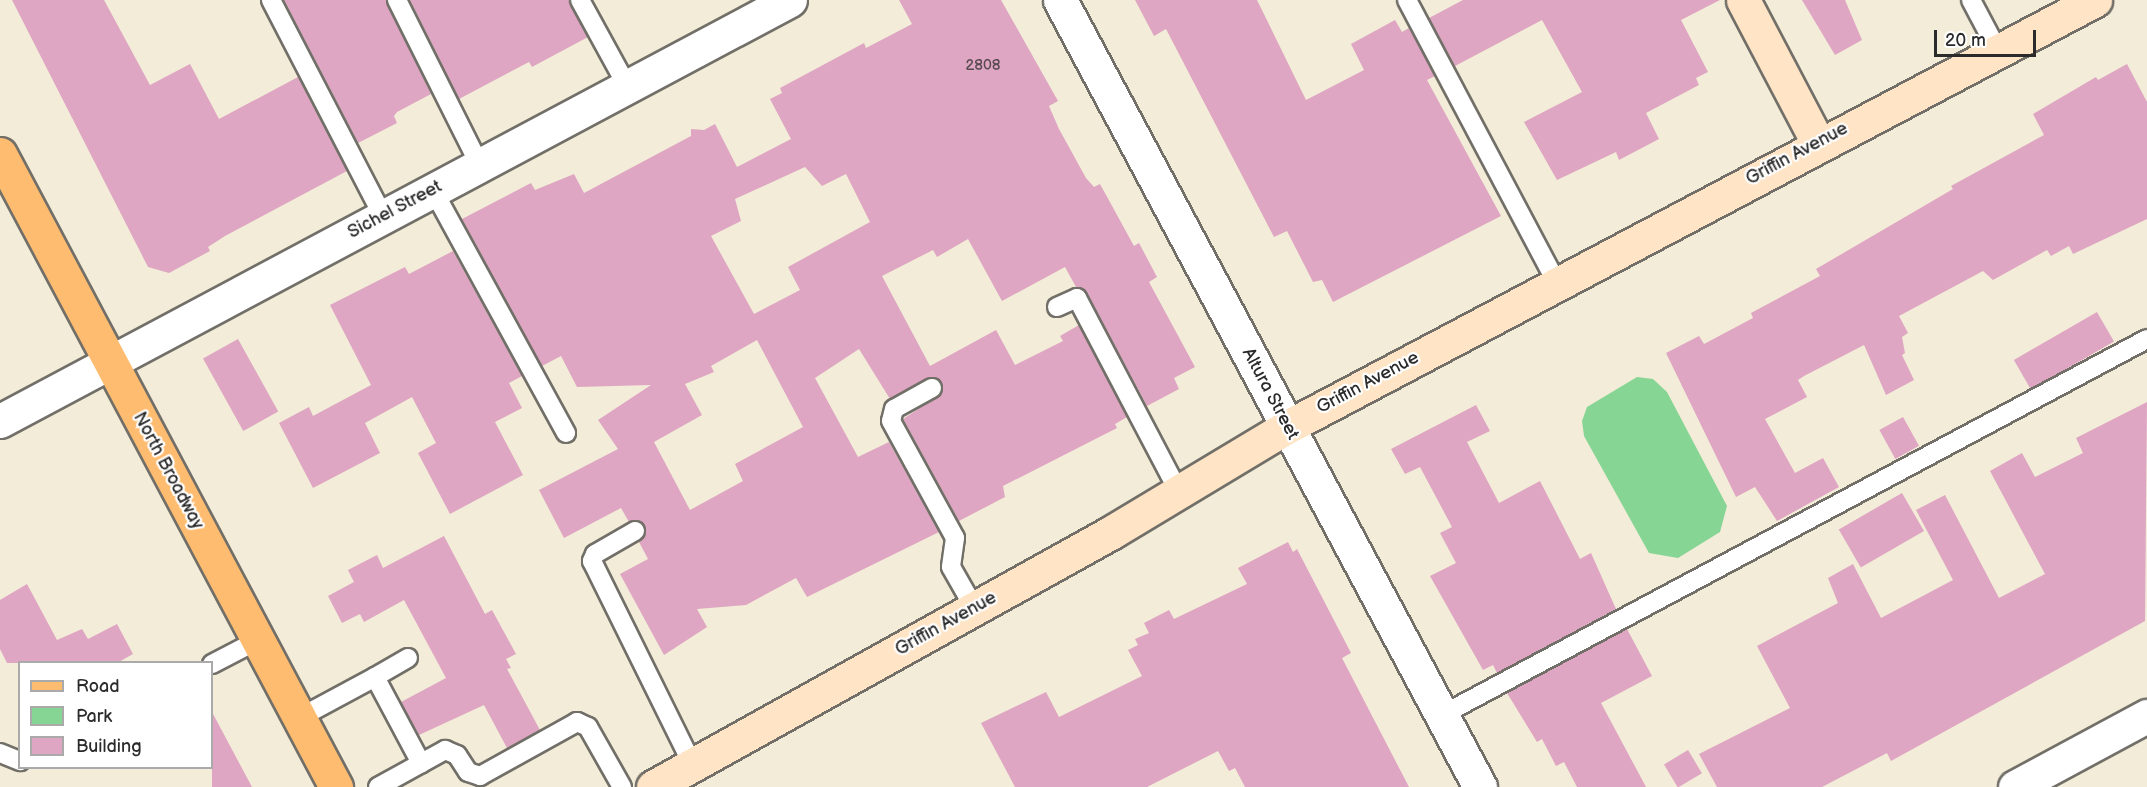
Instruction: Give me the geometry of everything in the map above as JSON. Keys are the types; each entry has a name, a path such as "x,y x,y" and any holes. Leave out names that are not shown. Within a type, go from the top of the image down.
{"main road":[{"name":"North Broadway","path":"0,154 336,787"}],"street":[{"name":"Sichel Street","path":"0,421 790,0"},
{"name":"Altura Street","path":"1060,0 1480,787"},
{"path":"1743,0 1818,143"},
{"name":"Griffin Avenue","path":"653,787 975,609 1287,427 1556,281 2095,0"},
{"path":"2014,787 2147,716"}],"lane":[{"path":"272,0 383,216"},
{"path":"397,0 480,164"},
{"path":"580,0 627,86"},
{"path":"1407,0 1556,281"},
{"path":"1971,0 1998,51"},
{"path":"433,189 566,433"},
{"path":"1057,307 1077,298 1179,492"},
{"path":"1442,715 2147,339"},
{"path":"932,388 894,409 891,421 955,538 951,567 975,609"},
{"path":"635,531 595,554 592,561 693,765"},
{"path":"213,663 258,640"},
{"path":"299,718 408,658"},
{"path":"375,676 421,763"},
{"path":"378,787 445,750 457,755 468,772 480,776 577,722 588,727 622,787"},
{"path":"0,753 18,759"}],"green space":[{"path":"1637,377 1653,379 1667,392 1727,506 1720,532 1678,558 1649,553 1584,436 1582,421 1587,407"}],"building":[{"path":"12,0 104,0 150,85 190,64 219,119 298,77 347,171 225,236 208,247 210,251 169,273 148,267"},
{"path":"284,0 386,0 431,94 397,112 394,116 397,123 358,143"},
{"path":"410,0 569,0 588,37 532,67 529,62 459,99"},
{"path":"899,0 1001,0 1058,101 1049,106 1059,129 1086,178 1094,187 1100,184 1134,246 1139,243 1157,277 1149,282 1195,367 1174,378 1179,389 1147,406 1087,293 1076,287 1065,267 1002,301 968,239 937,257 933,250 882,276 930,366 996,330 1015,365 1063,341 1060,336 1079,325 1127,417 1115,424 1117,428 1003,486 1005,497 959,521 903,419 941,394 942,382 927,378 890,399 859,349 815,378 858,457 889,442 939,532 807,597 796,578 746,605 697,609 707,627 664,655 620,574 648,559 639,542 645,536 644,525 636,520 629,522 621,508 564,538 539,490 618,449 598,420 651,385 577,387 561,356 542,366 462,219 531,183 535,190 574,174 584,193 691,136 691,129 704,130 715,124 737,167 791,139 770,99 782,93 780,88 864,43 866,48 912,24","holes":["805,167 822,186 846,174 870,222 788,267 800,290 754,314 711,236 741,221 735,199","757,340 803,427 735,464 743,481 690,510 654,442 702,415 685,384 714,372 711,366"]},
{"path":"1135,0 1257,0 1306,100 1364,70 1351,44 1395,20 1402,32 1409,28 1435,76 1427,80 1501,216 1333,302 1322,280 1313,282 1287,231 1274,237 1166,29 1154,36"},
{"path":"1463,0 1720,0 1681,20 1708,72 1696,78 1699,85 1646,113 1659,139 1619,160 1616,152 1557,180 1524,122 1582,92 1542,20 1455,66 1429,18"},
{"path":"1802,0 1845,0 1862,40 1835,55"},
{"path":"2127,64 2147,102 2147,219 2073,254 2069,246 2051,256 2047,250 1993,280 1983,271 1899,316 1908,333 1902,337 1905,353 1902,355 1914,380 1886,395 1864,345 1798,380 1807,397 1765,419 1795,473 1823,458 1839,487 1777,521 1755,487 1736,497 1666,353 1699,336 1704,344 1753,318 1751,313 1820,276 1816,269 1953,189 1951,186 2044,135 2033,114 2096,77 2098,80"},
{"path":"453,251 522,376 509,383 522,408 495,422 523,475 450,514 418,453 436,443 412,397 365,423 380,453 313,488 279,423 309,407 313,416 371,385 330,305 405,267 409,274"},
{"path":"2097,312 2114,341 2031,389 2014,360"},
{"path":"238,339 278,412 243,431 203,358"},
{"path":"2147,402 2145,621 1891,761 1887,753 1822,787 1717,787 1699,754 1790,708 1757,646 1838,603 1828,578 1853,564 1881,618 1953,580 1916,510 1945,495 1999,598 2045,574 1990,471 2022,453 2035,477 2083,453 2076,438"},
{"path":"1476,405 1490,431 1467,442 1499,503 1540,481 1580,559 1591,553 1616,609 1497,673 1493,665 1483,670 1430,576 1456,563 1440,533 1452,527 1420,467 1405,474 1391,449"},
{"path":"1903,417 1919,446 1895,459 1879,430"},
{"path":"1902,493 1924,531 1861,568 1839,530"},
{"path":"444,536 485,614 492,610 516,654 506,659 511,668 507,669 540,730 507,748 484,705 419,735 401,702 446,678 404,600 364,622 360,614 342,623 328,596 354,582 348,570 377,555 383,568"},
{"path":"1288,542 1293,552 1297,549 1351,653 1342,658 1409,787 1245,787 1235,768 1229,771 1218,751 1147,787 1015,787 981,723 1046,692 1059,717 1142,676 1128,650 1138,645 1135,639 1149,633 1144,623 1169,610 1174,619 1247,584 1238,568"},
{"path":"27,584 57,640 82,629 88,639 117,624 133,654 121,661 18,661 18,663 7,663 0,649 0,600"},
{"path":"1627,629 1652,676 1601,703 1646,787 1577,787 1564,762 1556,766 1542,739 1537,742 1507,693"},
{"path":"213,714 252,787 212,787 213,769"},
{"path":"1688,750 1702,773 1678,787 1664,764"}]}
